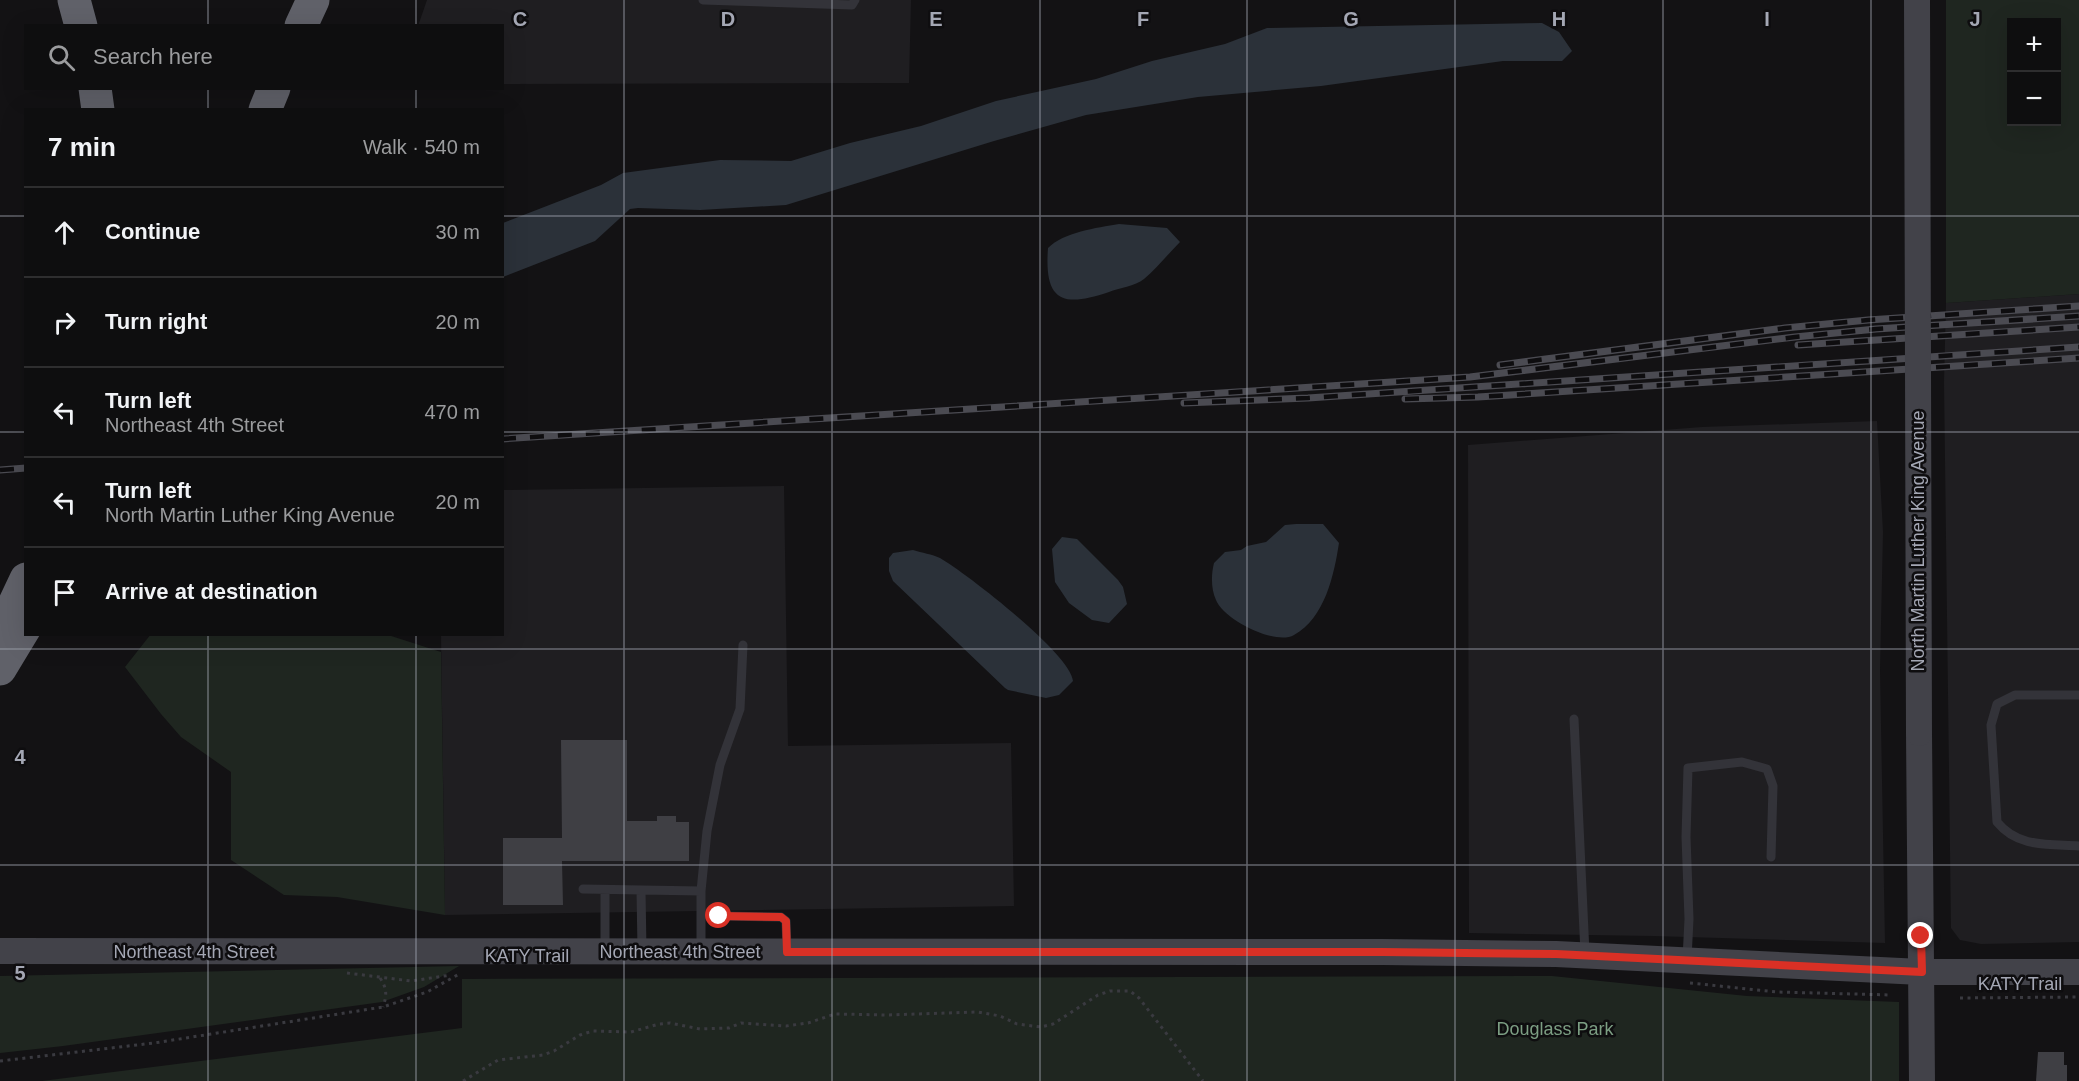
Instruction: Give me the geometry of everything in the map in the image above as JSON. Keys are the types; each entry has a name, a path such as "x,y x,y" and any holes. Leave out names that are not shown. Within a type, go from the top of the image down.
{"highway":[{"path":"302,24 313,0"},
{"path":"95,90 98,108"},
{"path":"266,108 273,90"},
{"path":"0,634 24,583"},
{"path":"0,669 24,629"}],"street":[{"name":"North Martin Luther King Avenue","path":"1917,0 1922,1081"},
{"name":"Northeast 4th Street","path":"0,951 1383,952 1585,955 1684,971 2079,972"}],"lane":[{"path":"703,0 852,6 855,0"},
{"path":"701,952 701,891 707,831 720,765 740,709 743,645"},
{"path":"2079,695 2015,695 1996,704 1991,725 1997,822 2005,832 2027,843 2079,846"},
{"path":"1574,719 1585,955"},
{"path":"1684,971 1689,919 1686,837 1688,768 1742,762 1767,769 1773,786 1771,857"},
{"path":"583,889 701,891"},
{"path":"605,890 605,952"},
{"path":"641,890 643,952"},
{"path":"719,916 781,917 786,921 787,952"}],"path":[{"name":"KATY Trail","path":"0,1061 154,1043 383,1007 427,992 455,974 465,971"},
{"path":"1684,971 1777,992 1892,995"},
{"path":"379,976 386,986 387,997 383,1007"},
{"path":"463,1081 498,1060 543,1055 580,1035 593,1031 631,1032 670,1023 700,1029 729,1028 741,1023 786,1026 808,1023 836,1014 888,1016 978,1012 1000,1016 1017,1024 1041,1027 1053,1024 1098,995 1121,990 1130,991 1139,998 1203,1081"},
{"name":"KATY Trail","path":"1960,998 2079,997"}],"shaded area":[{"path":"427,0 911,0 909,83 504,84 504,24 419,24"},
{"path":"1542,23 1559,32 1572,51 1562,61 1503,61 1321,86 1198,97 1086,115 786,205 700,210 630,209 595,241 504,277 504,223 601,185 623,173 720,160 791,161 850,143 921,126 996,101 1096,79 1152,61 1225,44 1267,28"},
{"path":"1119,224 1167,228 1180,242 1149,275 1136,283 1093,297 1068,299 1059,296 1049,279 1048,248 1071,234"},
{"path":"2079,294 2079,942 1981,944 1960,940 1951,928 1944,382 1946,303"},
{"path":"1877,421 1883,532 1880,670 1885,943 1469,933 1468,445 1702,427"},
{"path":"784,486 788,746 1011,743 1014,906 445,915 441,636 504,636 504,490"},
{"path":"1323,524 1339,543 1337,555 1331,582 1321,607 1313,618 1294,635 1275,637 1250,629 1228,615 1216,600 1213,591 1213,568 1214,563 1225,552 1241,550 1247,546 1266,542 1285,525"},
{"path":"1062,537 1077,539 1123,587 1127,604 1109,623 1092,620 1069,603 1055,582 1052,549"},
{"path":"913,550 940,558 993,596 1055,652 1068,669 1073,681 1059,695 1046,698 1005,688 893,581 889,571 889,558 893,553"}],"green space":[{"path":"1946,0 2079,0 2079,294 1946,303"},
{"path":"149,636 391,636 441,652 445,915 337,897 284,895 231,860 231,772 181,737 125,667"},
{"path":"459,966 424,987 382,1002 0,1053 0,976"},
{"name":"Douglass Park","path":"1552,976 1747,996 1899,1002 1899,1081 42,1081 462,1028 462,979"}],"building":[{"path":"561,740 627,740 627,821 657,821 657,816 676,816 676,822 689,822 689,861 562,861 563,905 503,905 503,838 562,838"},
{"path":"2038,1052 2064,1052 2067,1081 2036,1081"}],"railway":[{"path":"1500,365 1785,328 2079,306"},
{"path":"504,439 1470,377 1795,337 1876,329 2079,316"},
{"path":"1798,345 2079,327"},
{"path":"1184,403 1308,398 2079,347"},
{"path":"1405,399 1478,397 2079,358"},
{"path":"0,470 24,468"}],"route":[{"path":"719,916 781,917 786,921 787,952 1556,954 1922,972 1921,936"}]}
